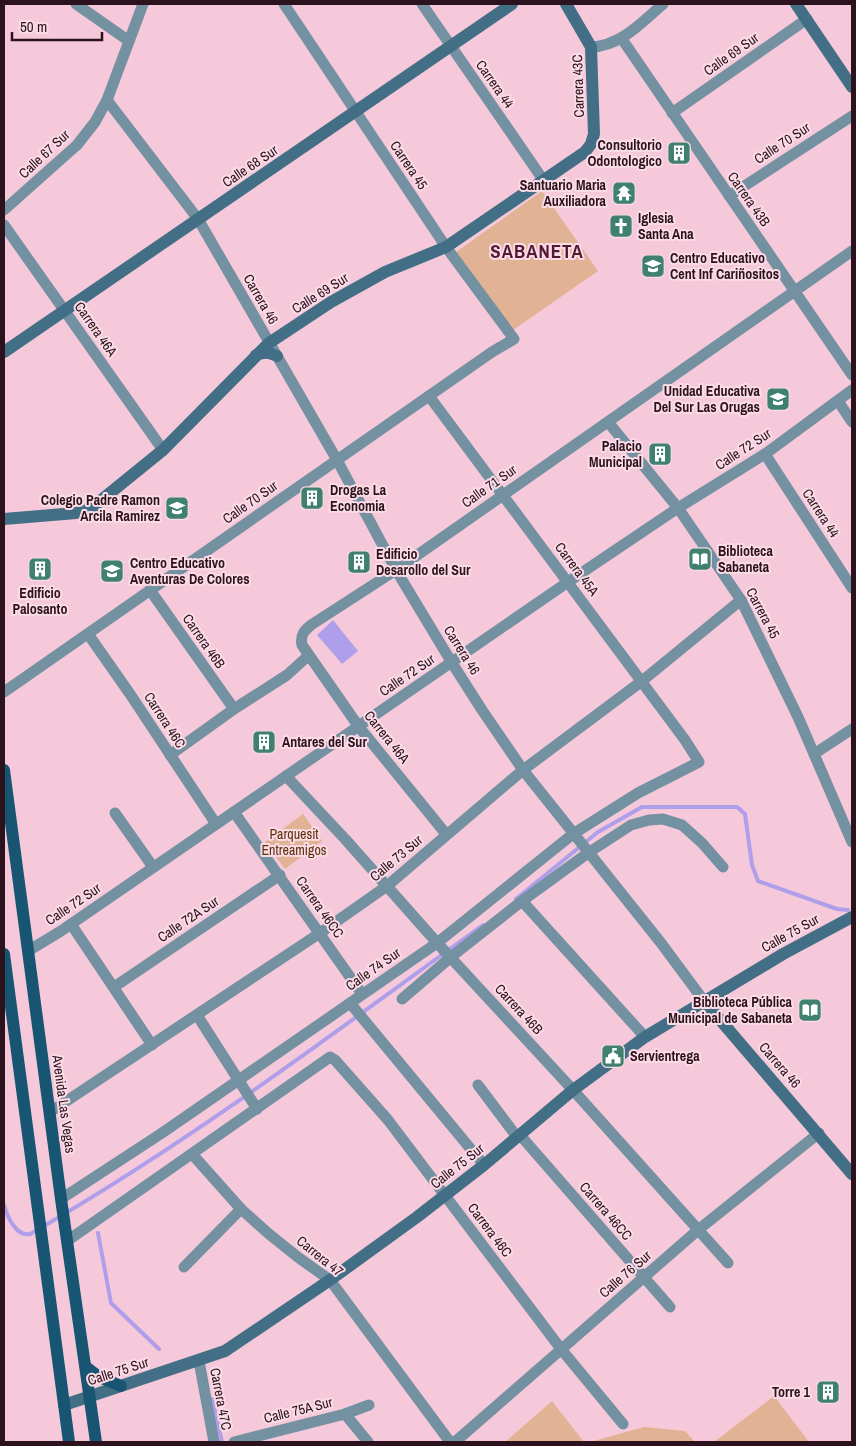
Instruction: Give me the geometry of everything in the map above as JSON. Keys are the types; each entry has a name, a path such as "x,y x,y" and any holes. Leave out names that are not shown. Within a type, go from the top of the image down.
{"main road":[{"name":"Avenida Las Vegas","path":"4,770 66,1235 96,1442"},
{"path":"4,954 69,1442"},
{"path":"86,1367 99,1377 121,1386"}],"street":[{"path":"76,4 129,41"},
{"name":"Calle 67 Sur","path":"4,210 77,145 95,122 108,100 144,4"},
{"name":"Carrera 45","path":"284,4 446,247 514,339"},
{"name":"Carrera 44","path":"422,4 544,181"},
{"name":"Calle 68 Sur","path":"4,352 512,4"},
{"name":"Carrera 43C","path":"566,4 591,47 594,134 591,144"},
{"path":"591,47 605,46 622,39 663,4"},
{"path":"796,4 852,87"},
{"name":"Calle 69 Sur","path":"672,113 807,19"},
{"name":"Carrera 43B","path":"622,39 852,375"},
{"name":"Carrera 46","path":"108,100 198,219 338,460 396,570 452,663 523,770 661,943 704,1001 819,1133 852,1174"},
{"name":"Calle 70 Sur","path":"729,196 852,116"},
{"name":"Calle 69 Sur","path":"4,519 85,511 94,506 163,450 269,343 331,302 385,272 446,247 585,152 591,144"},
{"name":"Carrera 46A","path":"4,226 163,450"},
{"name":"Calle 71 Sur","path":"308,656 301,642 303,632 312,625 396,570 852,251"},
{"name":"Calle 70 Sur","path":"4,692 429,396 514,339"},
{"path":"256,355 270,353 277,356"},
{"name":"Calle 72 Sur","path":"28,951 71,924 568,582 678,508 765,454 852,390"},
{"name":"Carrera 45A","path":"429,396 686,740 699,762"},
{"path":"838,401 852,422"},
{"name":"Carrera 45","path":"608,422 678,508 741,600 798,717 852,842"},
{"name":"Carrera 44","path":"765,454 852,588"},
{"name":"Carrera 46B","path":"150,590 234,709"},
{"name":"Calle 73 Sur","path":"50,1112 320,933 387,886 523,770 642,681 741,600"},
{"name":"Carrera 46C","path":"88,634 216,824"},
{"path":"170,754 287,675 308,656"},
{"name":"Carrera 46A","path":"308,656 359,727 446,834"},
{"path":"814,754 852,729"},
{"name":"Calle 74 Sur","path":"402,999 450,956 522,902 581,844 638,793 699,762"},
{"name":"Carrera 46B","path":"286,776 728,1263"},
{"name":"Carrera 46CC","path":"234,812 362,994"},
{"path":"115,813 153,867"},
{"name":"Calle 74 Sur","path":"62,1203 162,1133 241,1085 353,1007 362,994 438,944 581,844 631,825 649,820 663,819 682,825 702,842 723,867"},
{"name":"Calle 72A Sur","path":"114,988 280,875"},
{"path":"522,902 645,1037"},
{"name":"Calle 75 Sur","path":"64,1405 225,1351 330,1280 444,1195 484,1165 573,1090 645,1037 782,954 852,917"},
{"path":"71,924 152,1045"},
{"path":"353,1007 484,1165"},
{"path":"66,1235 192,1154 255,1106 197,1015"},
{"name":"Carrera 46C","path":"255,1106 330,1057 335,1060 388,1120 561,1349 623,1424"},
{"name":"Carrera 46CC","path":"478,1085 519,1136 670,1307"},
{"name":"Calle 76 Sur","path":"455,1442 698,1230 819,1133"},
{"name":"Carrera 47","path":"192,1154 241,1209 299,1258 330,1280 450,1442"},
{"path":"184,1267 241,1209"},
{"name":"Carrera 47C","path":"199,1360 214,1442"},
{"name":"Calle 75A Sur","path":"234,1442 345,1414 369,1405"},
{"path":"345,1414 368,1442"}],"green space":[{"path":"542,191 598,271 513,330 456,252"},
{"name":"Parquesit Entreamigos","path":"303,814 322,841 285,869 265,842"},
{"path":"774,1396 809,1442 714,1442"},
{"path":"552,1401 584,1442 505,1442"},
{"path":"644,1427 685,1431 695,1442 590,1442"}],"shaded area":[{"path":"333,620 358,651 342,664 317,635"}],"waterway":[{"path":"516,899 598,832 642,807 737,807 745,814 752,865 758,881 837,909 848,910"},
{"path":"44,1226 101,1192 212,1119 483,925"},
{"path":"4,1205 7,1215 20,1232 30,1234 38,1229"},
{"path":"98,1233 111,1303 159,1349"},
{"path":"212,1399 222,1442"}],"place":[{"name":"Consultorio Odontologico","path":"679,153"},
{"name":"Santuario Maria Auxiliadora","path":"624,193"},
{"name":"Iglesia Santa Ana","path":"621,226"},
{"name":"Centro Educativo Cent Inf Cariñositos","path":"653,266"},
{"name":"Unidad Educativa Del Sur Las Orugas","path":"778,399"},
{"name":"Palacio Municipal","path":"660,454"},
{"name":"Drogas La Economia","path":"312,498"},
{"name":"Colegio Padre Ramon Arcila Ramirez","path":"177,508"},
{"name":"Biblioteca Sabaneta","path":"700,559"},
{"name":"Edificio Desarollo del Sur","path":"359,562"},
{"name":"Edificio Palosanto","path":"40,569"},
{"name":"Centro Educativo Aventuras De Colores","path":"112,571"},
{"name":"Antares del Sur","path":"264,742"},
{"name":"Biblioteca Pública Municipal de Sabaneta","path":"810,1010"},
{"name":"Servientrega","path":"613,1056"},
{"name":"Torre 1","path":"828,1392"}],"district":[{"name":"SABANETA","path":"537,251"}]}
